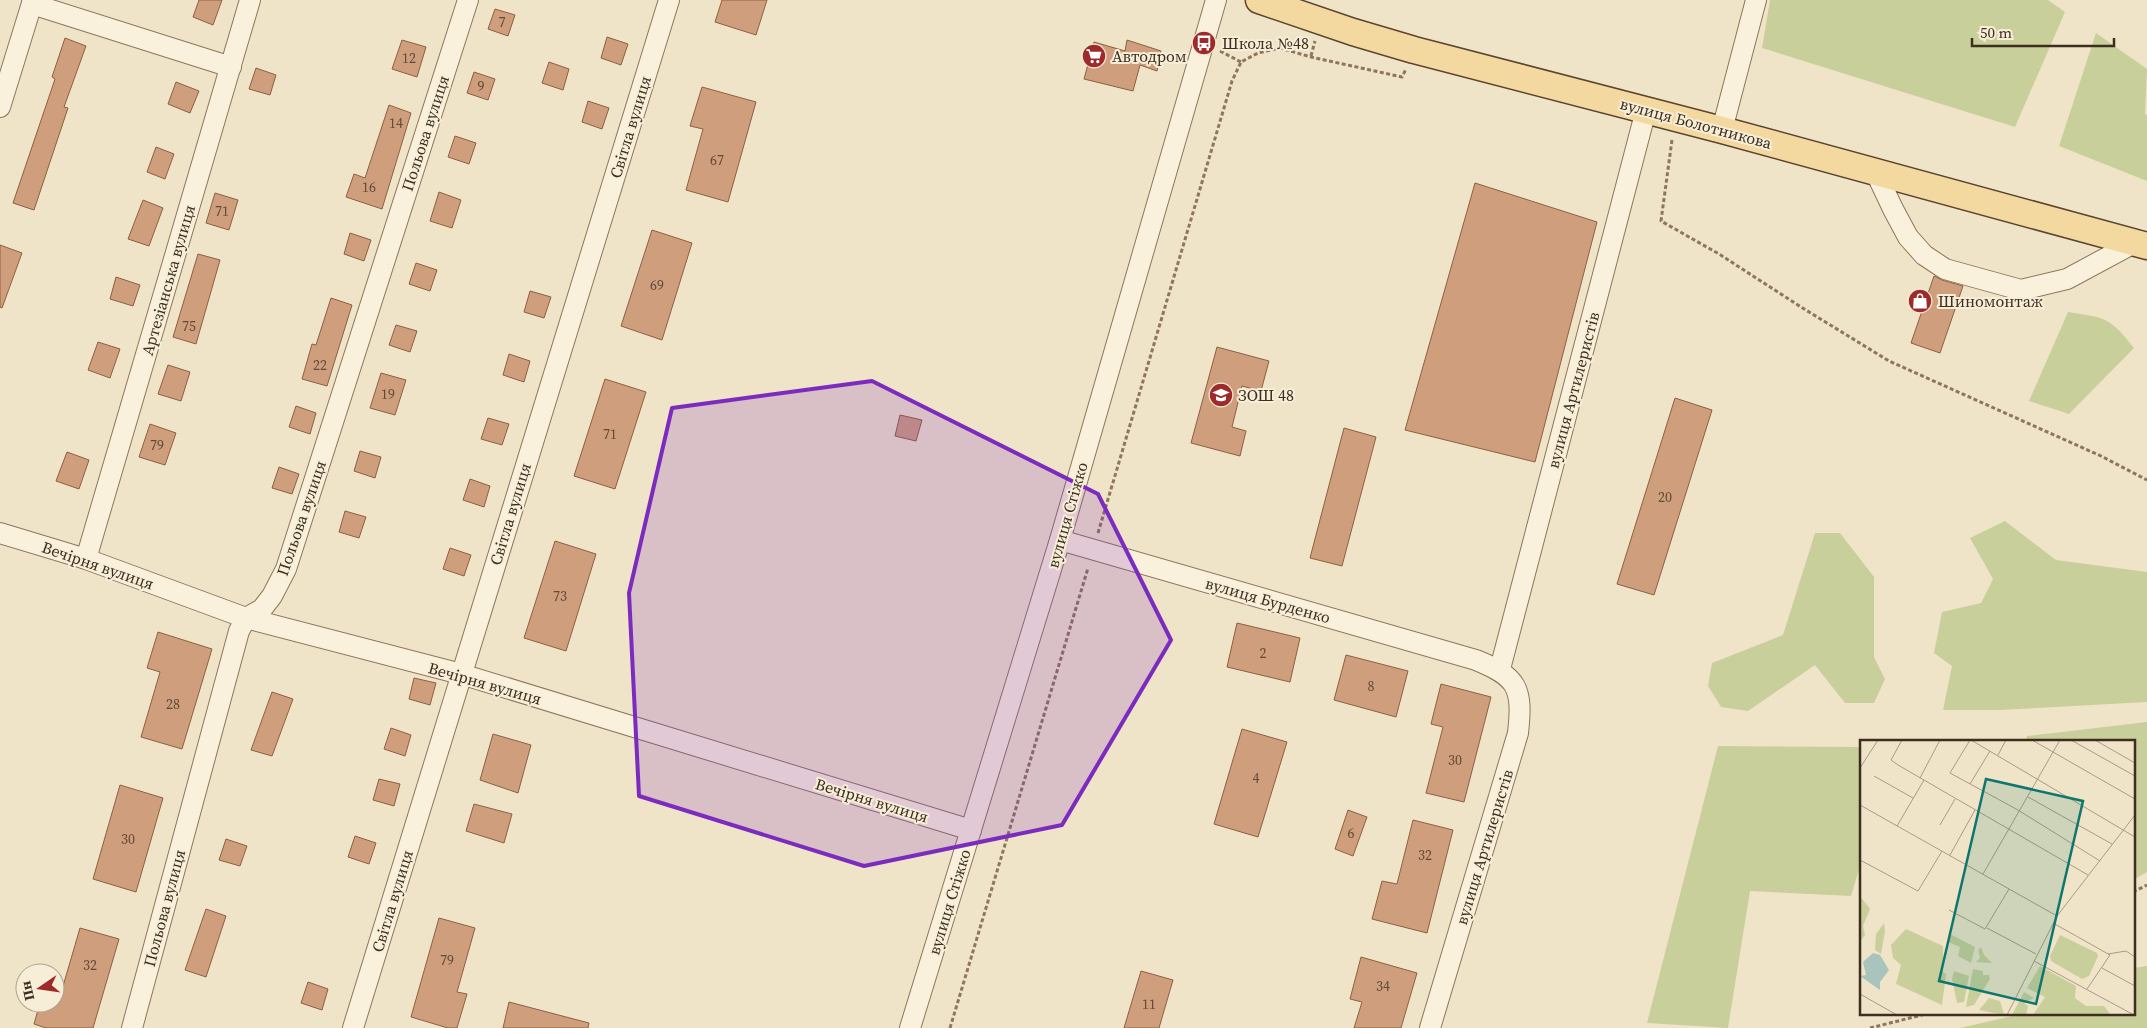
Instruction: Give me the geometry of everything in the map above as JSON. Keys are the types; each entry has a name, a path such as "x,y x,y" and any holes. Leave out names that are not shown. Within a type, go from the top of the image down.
{"main road":[{"name":"вулиця Болотникова","path":"1259,0 1298,6 1414,50 1675,117 2141,244"}],"street":[{"name":"Артезіанська вулиця","path":"86,560 250,0"},
{"name":"Польова вулиця","path":"132,1028 236,641 246,618 262,609 272,596 286,569 468,0"},
{"name":"Світла вулиця","path":"353,1028 669,0"},
{"name":"вулиця Стіжко","path":"910,1028 1060,540 1216,0"},
{"path":"1722,130 1756,0"},
{"path":"0,107 33,2 231,67"},
{"name":"вулиця Артилеристів","path":"1500,669 1646,110"},
{"path":"1876,173 1892,209 1908,237 1924,255 1945,269 2014,288 2022,290 2066,279 2141,244"},
{"name":"Вечірня вулиця","path":"0,533 86,560 246,618 461,674 971,830"},
{"name":"вулиця Бурденко","path":"1060,540 1476,660"},
{"name":"вулиця Артилеристів","path":"1430,1028 1518,733 1521,707 1515,685 1500,669 1476,660"}],"path":[{"path":"950,1028 1232,80 1242,62 1258,53 1280,48 1311,57 1402,77"},
{"path":"1675,117 1660,221 1719,254 1800,307 1889,361 2101,456 2147,480"},
{"path":"2134,891 2147,884"},
{"path":"1870,1028 1918,1016"}],"highlighted area":[{"path":"872,381 1098,494 1171,640 1062,825 864,866 639,796 629,593 672,408"}],"green space":[{"path":"1770,0 2048,0 2065,12 2015,127 1762,48"},
{"path":"2096,33 2147,69 2145,114 2147,115 2147,181 2059,146"},
{"path":"2068,312 2106,320 2134,348 2069,414 2029,401"},
{"path":"2005,521 2056,560 2147,572 2147,702 2000,710 1943,710 1952,666 1934,653 1942,612 1981,603 1993,579 1970,538"},
{"path":"1815,533 1840,533 1874,577 1874,657 1885,679 1874,703 1845,703 1815,665 1748,711 1721,707 1708,686 1712,663 1783,635"},
{"path":"2147,722 2147,872 2134,879 2134,740 2026,740 2027,736"},
{"path":"1718,746 1860,747 1860,866 1851,896 1750,891 1728,1028 1647,1023"},
{"path":"2147,966 2147,1028 1960,1028 2012,1016 2134,1016 2134,968"}],"building":[{"path":"199,0 222,0 213,25 193,17"},
{"path":"722,0 767,0 756,35 715,22"},
{"path":"495,9 515,15 508,36 488,29"},
{"path":"607,37 628,44 621,65 601,58"},
{"path":"65,38 86,46 64,107 68,108 34,210 13,203 55,79 52,77"},
{"path":"402,40 426,47 417,77 392,69"},
{"path":"1127,40 1161,51 1157,71 1140,65 1133,91 1084,79 1094,42 1125,51"},
{"path":"549,62 569,69 563,90 542,83"},
{"path":"256,68 276,75 270,95 249,89"},
{"path":"474,72 495,79 488,100 467,93"},
{"path":"176,82 199,91 190,113 168,104"},
{"path":"702,87 756,102 728,202 686,190 703,129 690,126"},
{"path":"588,101 609,108 602,129 582,122"},
{"path":"389,105 411,113 382,209 346,197 354,174 365,178"},
{"path":"455,136 476,143 469,164 448,157"},
{"path":"156,147 174,154 165,179 147,172"},
{"path":"1475,183 1597,222 1535,462 1405,430"},
{"path":"439,192 461,200 452,228 430,221"},
{"path":"215,193 238,200 229,230 206,223"},
{"path":"143,200 163,208 149,246 128,239"},
{"path":"652,230 692,243 662,340 621,326"},
{"path":"350,233 371,240 364,261 344,254"},
{"path":"0,245 22,253 2,308 0,307"},
{"path":"198,254 220,260 196,344 173,337"},
{"path":"416,263 437,270 430,291 409,284"},
{"path":"1934,276 1963,286 1940,353 1911,343"},
{"path":"116,277 140,285 133,306 110,299"},
{"path":"530,291 551,297 544,318 524,312"},
{"path":"331,298 352,305 327,386 302,379 312,344 316,345"},
{"path":"396,325 417,331 410,352 389,345"},
{"path":"98,342 120,349 110,378 88,370"},
{"path":"1217,347 1269,361 1261,391 1242,386 1232,427 1246,431 1240,456 1191,443"},
{"path":"509,354 530,361 524,382 503,375"},
{"path":"168,365 190,372 181,401 158,394"},
{"path":"381,373 406,380 395,415 370,408"},
{"path":"605,379 646,392 615,489 574,476"},
{"path":"1675,398 1712,410 1654,595 1617,584"},
{"path":"296,406 316,413 310,434 289,427"},
{"path":"900,415 922,420 916,441 895,436"},
{"path":"488,418 509,424 502,445 481,439"},
{"path":"150,424 176,433 165,465 139,457"},
{"path":"1344,428 1376,437 1342,566 1310,558"},
{"path":"360,451 381,457 375,478 354,471"},
{"path":"67,452 89,460 79,489 56,481"},
{"path":"279,467 299,474 292,494 272,488"},
{"path":"470,479 490,486 484,507 463,500"},
{"path":"345,511 366,517 359,538 339,532"},
{"path":"555,541 596,554 566,651 524,638"},
{"path":"450,548 471,555 464,576 443,569"},
{"path":"1237,623 1300,638 1290,682 1227,667"},
{"path":"158,632 212,649 182,749 141,737 160,672 147,668"},
{"path":"1346,655 1408,671 1396,717 1334,700"},
{"path":"414,678 436,683 430,705 409,699"},
{"path":"1441,684 1491,697 1464,802 1426,793 1443,727 1431,724"},
{"path":"272,692 293,699 272,756 251,750"},
{"path":"391,728 411,735 405,756 384,749"},
{"path":"1242,729 1287,742 1258,837 1214,824"},
{"path":"493,734 531,745 518,793 480,780"},
{"path":"379,779 400,784 394,806 373,800"},
{"path":"120,785 163,798 136,892 93,879"},
{"path":"474,804 512,814 504,843 466,831"},
{"path":"1348,810 1367,817 1353,856 1335,849"},
{"path":"1413,820 1453,830 1427,933 1372,919 1382,881 1397,884"},
{"path":"355,836 376,843 369,864 348,857"},
{"path":"226,839 247,846 240,866 219,860"},
{"path":"206,909 226,916 206,977 185,970"},
{"path":"439,918 475,928 457,992 467,994 457,1028 448,1028 411,1017"},
{"path":"80,928 119,939 93,1028 46,1028 34,1024 37,1013 65,1013 65,979"},
{"path":"1361,957 1417,973 1401,1028 1354,1028 1362,1002 1350,999"},
{"path":"1141,971 1173,980 1159,1028 1124,1028"},
{"path":"308,982 328,989 322,1010 301,1003"},
{"path":"509,1002 589,1023 588,1028 503,1028"}],"place":[{"name":"Школа №48","path":"1204,43"},
{"name":"Автодром","path":"1094,56"},
{"name":"Шиномонтаж","path":"1920,301"},
{"name":"ЗОШ 48","path":"1221,395"}]}
